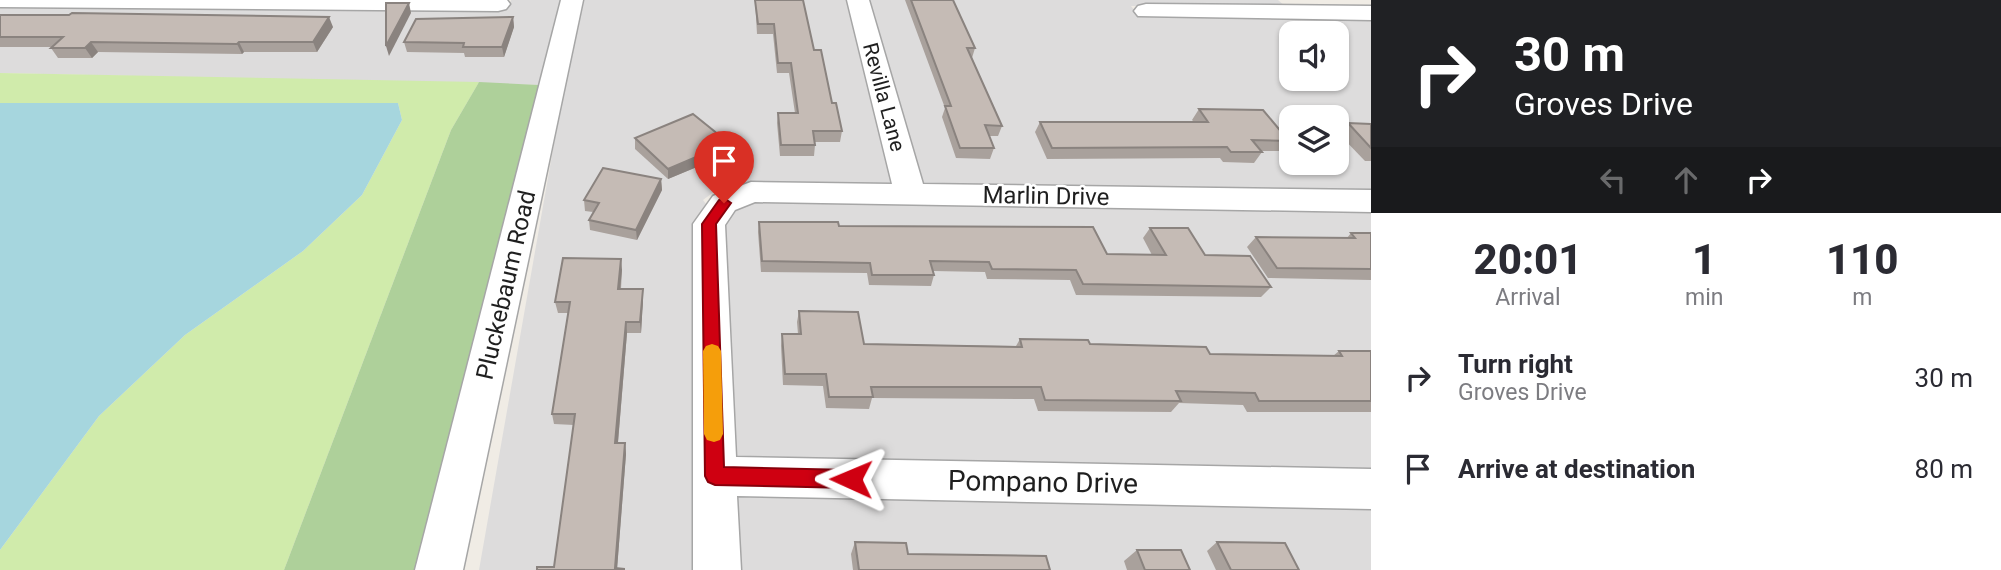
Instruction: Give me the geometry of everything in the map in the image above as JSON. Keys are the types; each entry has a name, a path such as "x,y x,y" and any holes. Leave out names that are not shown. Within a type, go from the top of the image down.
{"street":[{"path":"0,0 498,4"},
{"name":"Pluckebaum Road","path":"439,570 572,0"},
{"name":"Revilla Lane","path":"858,0 910,193"},
{"path":"1146,11 1296,6 1371,13"},
{"name":"Marlin Drive","path":"715,476 709,224 724,203 751,192 1371,201"},
{"path":"715,476 717,570"},
{"name":"Pompano Drive","path":"715,476 1371,489"}],"shaded area":[{"path":"511,0 561,0 539,85 0,73 0,5 508,9"},
{"path":"583,0 847,0 892,184 750,183 721,193 715,191 703,200 706,204 693,224 694,570 479,570 558,121"},
{"path":"869,0 1278,0 1286,7 1131,6 1139,16 1371,18 1371,192 922,185"},
{"path":"756,201 1371,210 1371,472 735,460 725,226 736,209"},
{"path":"736,494 1371,506 1371,570 740,570"}],"green space":[{"path":"0,73 479,82 451,130 284,570 0,570 0,550 99,416 185,335 303,251 362,195 402,120 398,103 0,103"},
{"path":"479,82 539,85 416,570 284,570 451,130"}],"water":[{"path":"0,103 398,103 402,120 362,195 303,251 185,335 99,416 0,550"}],"building":[{"path":"755,0 803,0 814,50 821,50 832,103 836,103 842,131 813,131 815,145 781,145 778,113 798,113 791,63 778,63 774,24 758,24"},
{"path":"911,0 953,0 975,48 967,48 1002,126 985,125 994,148 960,148 945,106 951,106"},
{"path":"386,3 409,3 386,46"},
{"path":"72,13 329,17 313,42 91,42 85,48 51,48 63,37 0,37 0,15"},
{"path":"513,17 502,47 404,42 416,19"},
{"path":"1199,109 1263,110 1279,129 1279,141 1252,140 1262,152 1231,152 1227,147 1052,148 1040,122 1208,122"},
{"path":"693,114 729,143 668,169 635,138"},
{"path":"1349,123 1371,124 1371,148 1349,124"},
{"path":"603,168 661,179 636,230 589,220 599,203 584,200"},
{"path":"759,222 838,222 839,226 1093,227 1107,254 1166,255 1150,228 1188,228 1205,255 1250,256 1271,287 1083,284 1076,270 992,269 989,262 930,261 934,275 872,275 870,263 762,261"},
{"path":"1351,233 1371,233 1371,269 1277,268 1256,237 1355,238"},
{"path":"563,258 621,259 618,289 643,289 640,322 626,322 615,443 625,443 615,568 624,570 537,570 537,567 554,567 575,414 552,414 570,302 555,302"},
{"path":"799,311 858,312 864,344 1022,347 1020,339 1206,347 1210,354 1342,356 1339,351 1371,351 1371,401 1259,401 1255,393 1176,391 1181,401 1045,400 1041,387 871,387 873,397 829,397 826,374 785,374 782,334 801,334"},
{"path":"855,542 906,543 908,554 1046,556 1050,570 859,570"},
{"path":"1217,542 1285,543 1299,570 1231,570"},
{"path":"1137,550 1181,550 1190,570 1145,570"}],"slow traffic":[{"path":"712,351 714,434"}],"route":[{"path":"724,203 709,224 715,476 851,479"}]}
